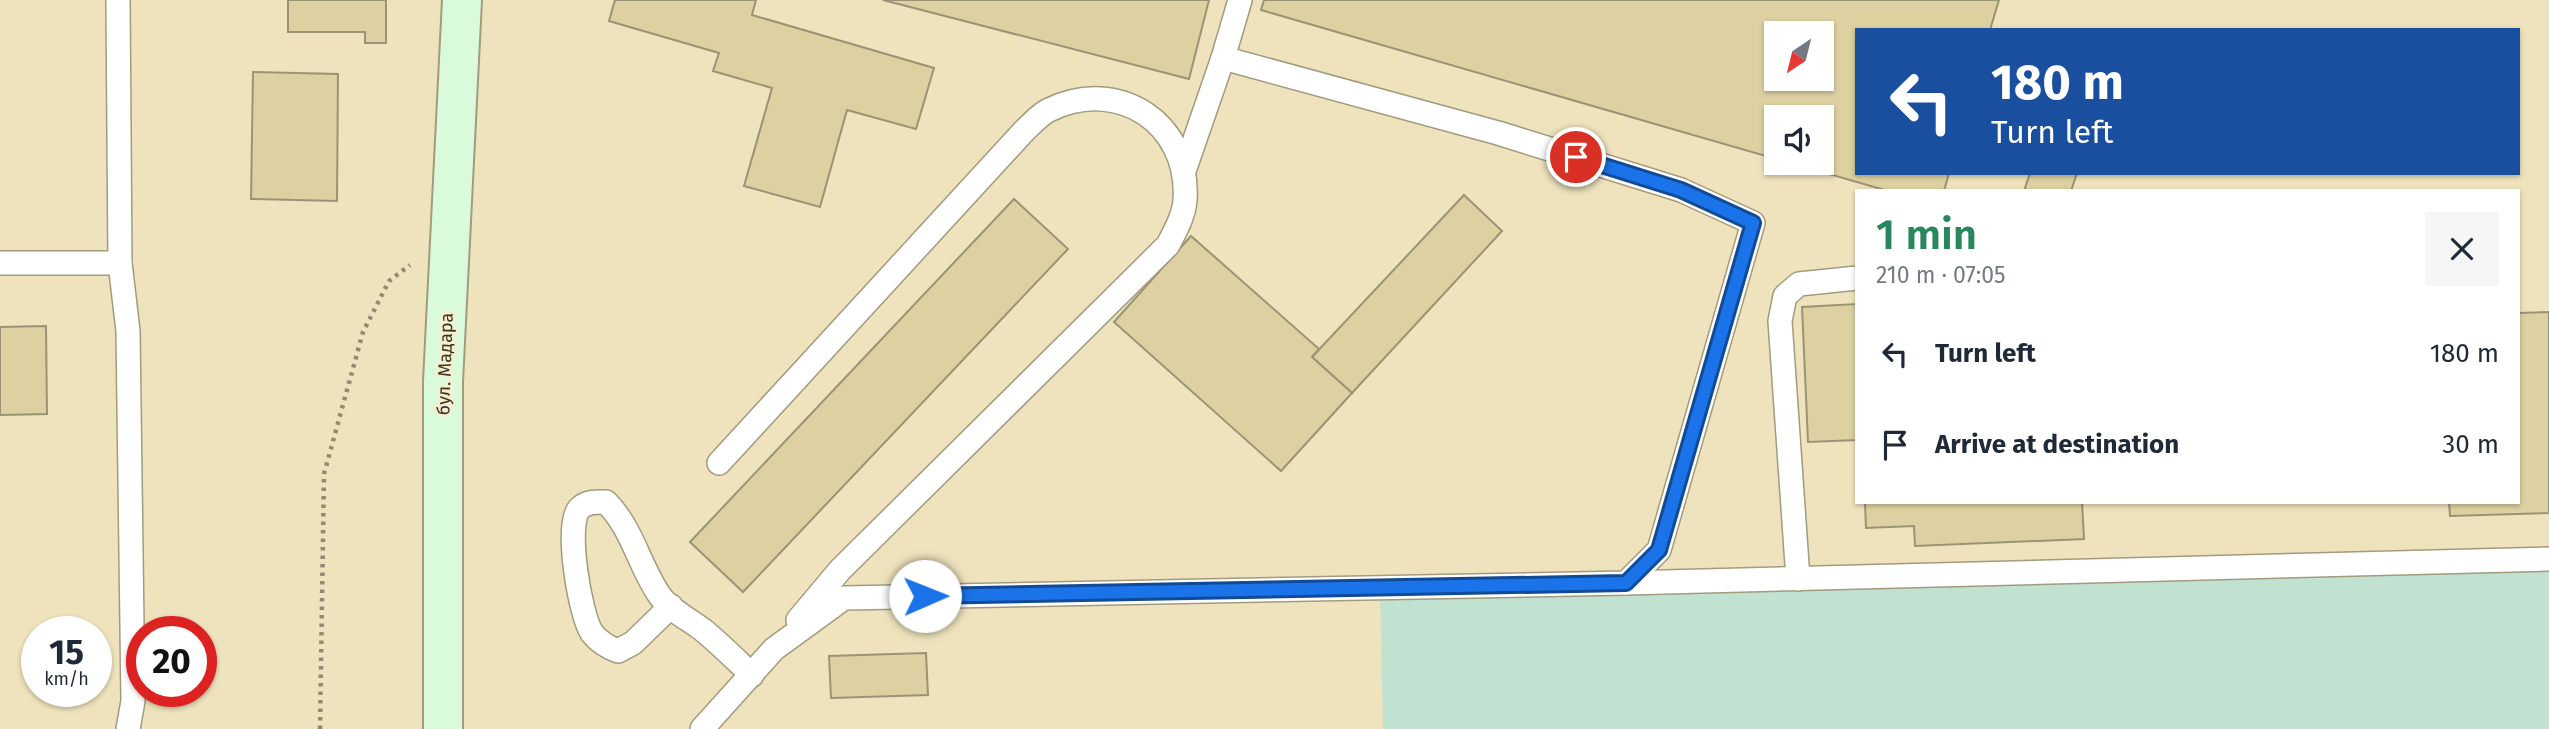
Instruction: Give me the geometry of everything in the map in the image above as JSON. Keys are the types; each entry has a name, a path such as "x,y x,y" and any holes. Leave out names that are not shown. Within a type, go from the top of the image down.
{"main road":[{"name":"бул. Мадара","path":"443,729 443,382 462,0"}],"lane":[{"path":"118,0 120,263 128,331 133,702 128,729"},
{"path":"1184,171 1240,0"},
{"path":"1223,58 1498,133 1681,190 1753,223 1659,550 1626,583"},
{"path":"702,729 752,675 840,570 1168,245 1179,224 1185,202 1184,171 1174,143 1149,115 1114,100 1093,97 1073,100 1046,111 1024,131 719,463"},
{"path":"0,263 120,263"},
{"path":"1798,579 1780,320 1784,296 1799,284 1855,278"},
{"path":"671,606 633,643 618,650 606,647 591,631 575,566 573,520 578,508 590,502 606,502 617,513 633,539 643,569 662,600 671,606 706,633 752,675"},
{"path":"774,649 844,598 1626,583 2549,559"}],"path":[{"path":"320,729 324,474 363,332 389,281 450,235"}],"shaded area":[{"path":"0,0 2549,0 2549,729 0,729"}],"green space":[{"path":"2549,559 2549,729 1383,729 1380,588"}],"building":[{"path":"288,0 386,0 386,43 365,43 365,32 288,32"},
{"path":"615,0 756,0 752,15 934,68 916,129 847,110 820,207 744,186 772,88 713,71 719,53 609,21"},
{"path":"883,0 1209,0 1189,79"},
{"path":"1264,0 1999,0 1991,28 1855,28 1855,175 1948,175 1945,189 1881,189 1833,175 1834,105 1764,105 1764,156 1261,10"},
{"path":"253,72 338,74 337,201 251,199"},
{"path":"2029,175 2076,175 2072,189 2025,189"},
{"path":"1464,195 1502,231 1352,393 1312,357"},
{"path":"1014,199 1068,249 743,592 690,542"},
{"path":"1191,236 1319,349 1312,357 1352,393 1281,471 1114,322"},
{"path":"1855,304 1855,440 1808,442 1802,307"},
{"path":"2549,312 2549,513 2450,516 2449,504 2520,504 2520,313"},
{"path":"46,326 47,414 0,415 0,327"},
{"path":"1865,504 2082,504 2084,539 1915,546 1914,526 1866,528"},
{"path":"926,653 928,695 831,698 829,656"}],"route":[{"path":"925,596 1626,583 1659,550 1753,223 1681,190 1576,157"}]}
